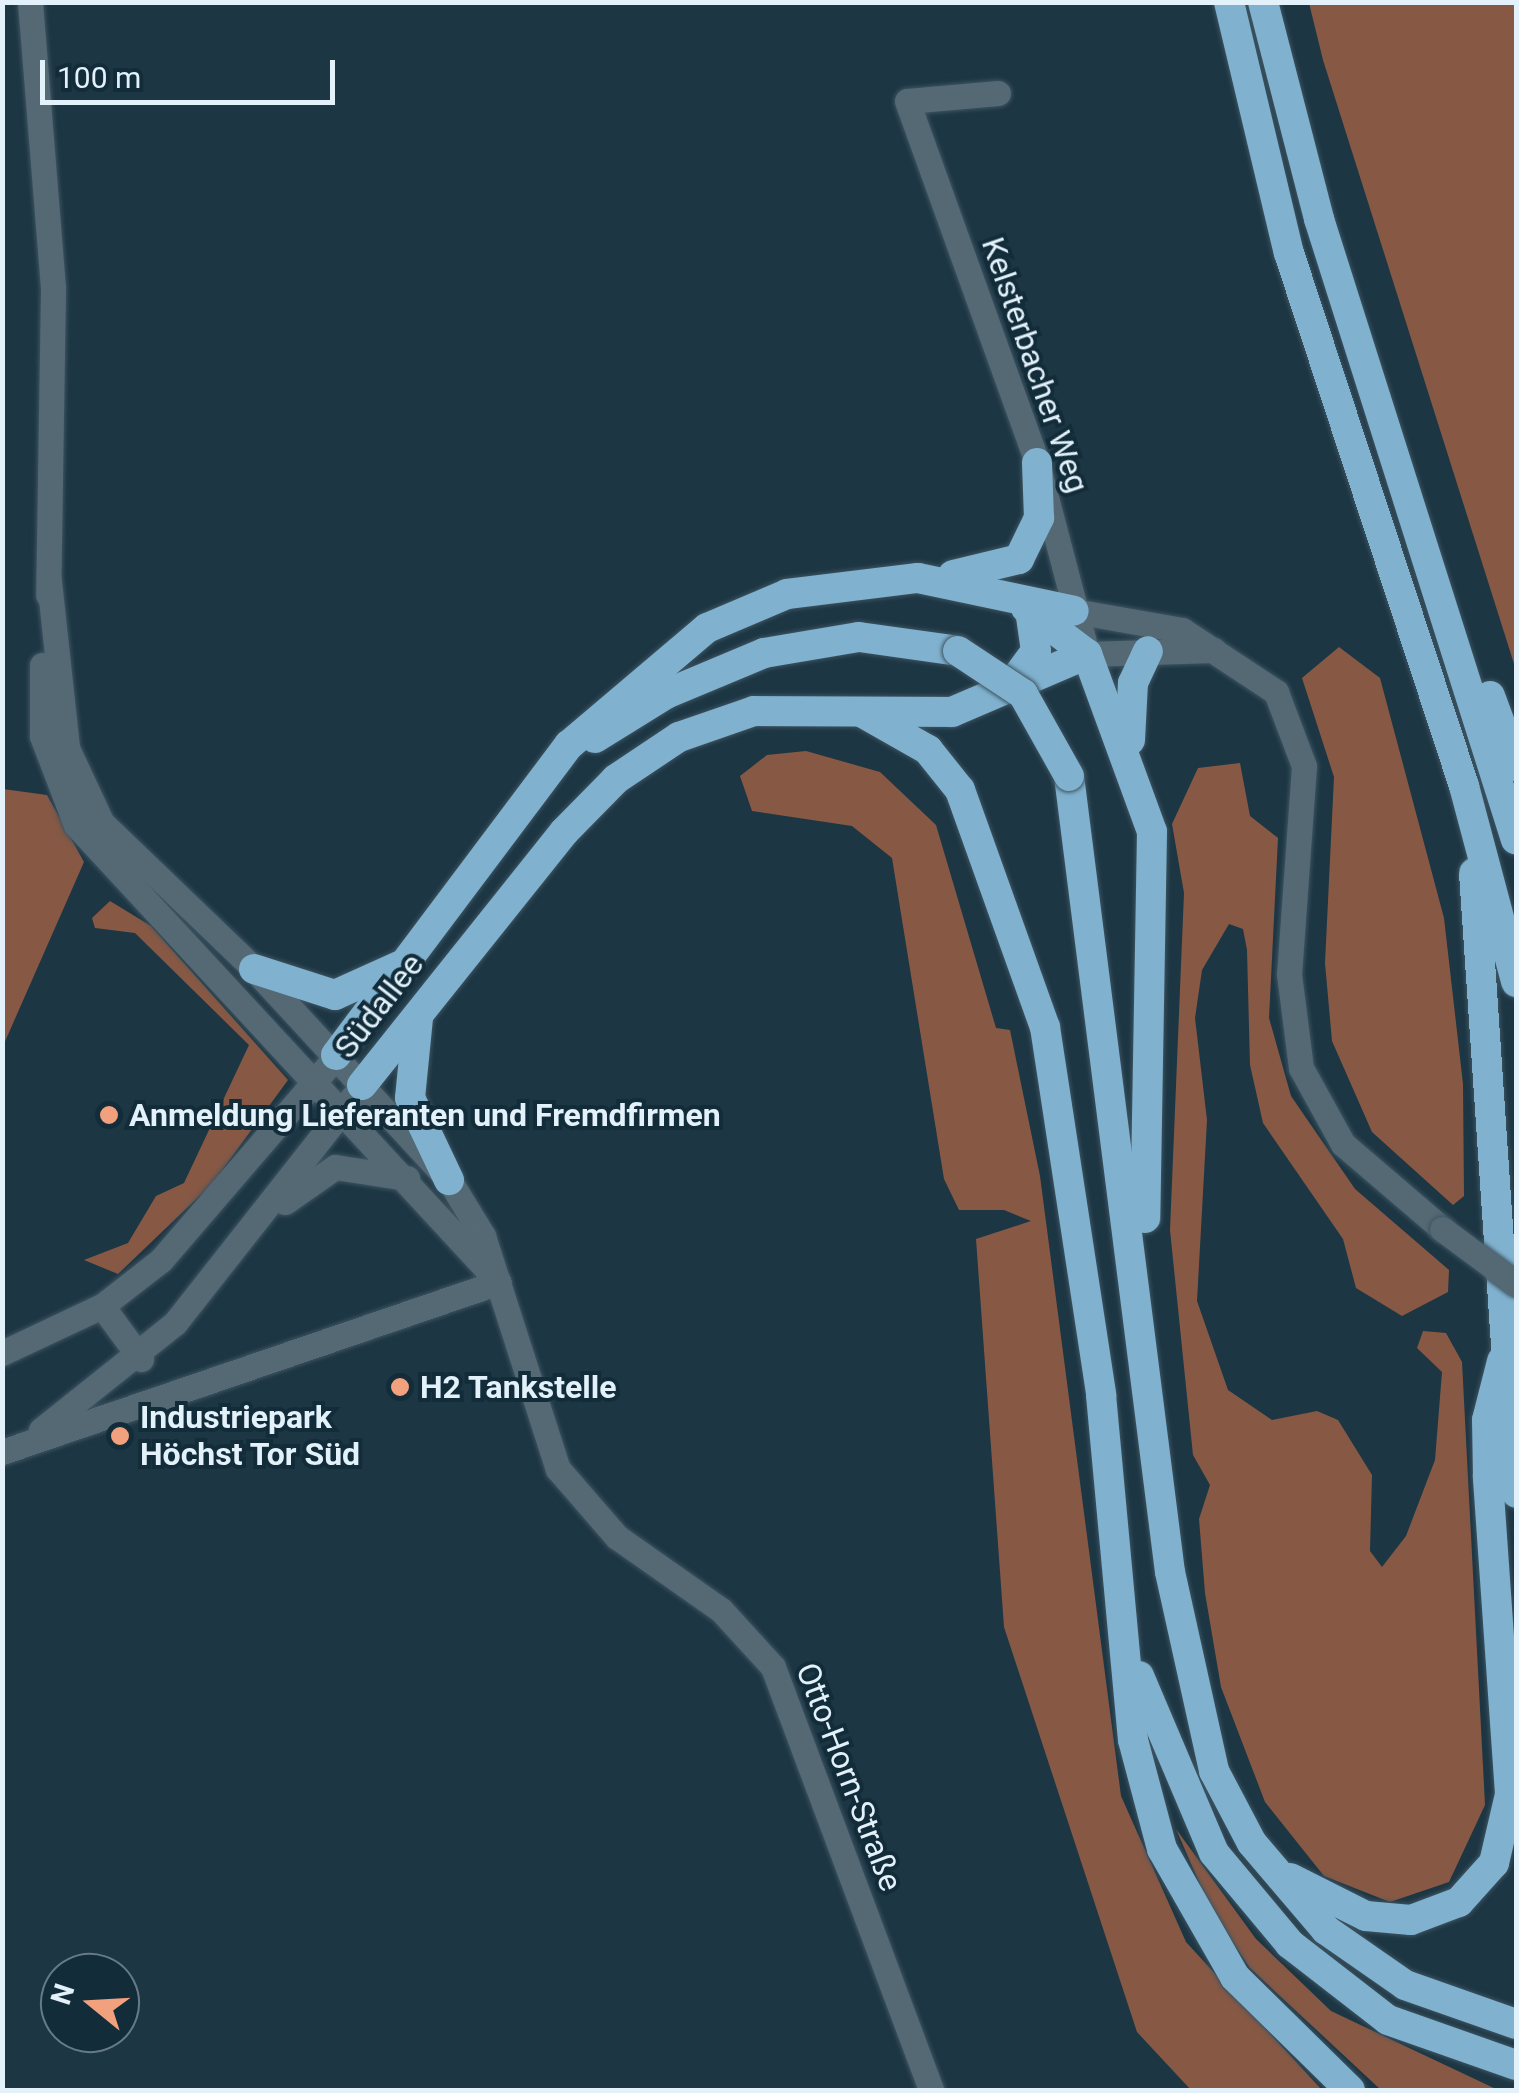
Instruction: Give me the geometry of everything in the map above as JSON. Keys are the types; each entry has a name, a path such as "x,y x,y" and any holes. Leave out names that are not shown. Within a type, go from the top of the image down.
{"highway":[{"path":"1228,2 1289,253 1464,786 1516,982"},
{"path":"1263,2 1318,219 1516,840"},
{"path":"544,778 638,678 732,614 788,594 990,573 1019,559 1039,518 1037,462"},
{"path":"1417,534 1516,766"},
{"path":"918,578 1018,604 1074,611"},
{"path":"1018,604 1087,654 1130,753 1158,872 1144,1351"},
{"path":"994,700 1032,664 1018,604"},
{"path":"544,778 666,694 764,652 860,637 958,651 1024,694 1070,776 1184,1665 1214,1772 1269,1866 1368,1962 1444,2002 1516,2024"},
{"path":"1130,753 1131,696 1148,652"},
{"name":"Südallee","path":"353,1096 564,832 643,758 744,712 952,712 994,700 1087,654"},
{"path":"863,713 928,750 960,790 1046,1027 1126,1635 1139,1775 1179,1887 1235,1977 1350,2090"},
{"name":"Südallee","path":"327,1066 544,778"},
{"path":"1464,786 1494,1086 1502,1361 1516,1493"},
{"path":"254,969 335,995 402,966"},
{"path":"420,1009 408,1086 449,1180"},
{"path":"1269,1866 1352,1911 1396,1920 1459,1902 1494,1864 1510,1794 1488,1476 1487,1420 1502,1361"},
{"path":"1126,1635 1188,1806 1252,1904 1321,1973 1388,2020 1515,2065"}],"street":[{"path":"30,2 53,289 49,581 42,736 71,816 327,1066"},
{"name":"Kelsterbacher Weg","path":"998,93 906,101 1037,462 1087,654"},
{"path":"49,581 66,748 88,801 254,969 353,1096"},
{"path":"1074,611 1168,626 1224,652 1276,692 1302,748 1288,974 1301,1068 1343,1144 1442,1229 1516,1284"},
{"path":"1087,654 1224,652"},
{"name":"Südallee","path":"2,1353 102,1306 210,1213 327,1066"},
{"name":"Südallee","path":"2,1451 140,1359 244,1238 353,1096"},
{"name":"Otto-Horn-Straße","path":"353,1096 412,1180 499,1282"},
{"name":"Otto-Horn-Straße","path":"353,1096 449,1180 499,1282 558,1469 617,1537 721,1610 773,1667 931,2090"},
{"path":"210,1213 244,1238 335,1167 370,1166 412,1180"},
{"name":"Südallee","path":"2,1451 151,1405 499,1282"},
{"path":"102,1306 140,1359"}],"shaded area":[{"path":"1309,3 1516,3 1516,670 1323,60"},
{"path":"1339,647 1380,678 1444,918 1463,1084 1464,1196 1453,1205 1372,1132 1332,1041 1325,963 1334,777 1302,678"},
{"path":"806,751 880,772 936,825 996,1028 1010,1030 1040,1176 1121,1796 1186,1942 1322,2090 1191,2090 1137,2032 1004,1627 976,1239 1031,1221 1004,1210 959,1210 944,1179 892,858 852,826 752,811 740,776 767,755"},
{"path":"1240,763 1250,816 1278,838 1269,1018 1291,1096 1355,1189 1449,1270 1448,1292 1402,1316 1356,1288 1343,1239 1263,1123 1250,1065 1247,950 1243,929 1229,924 1202,970 1195,1018 1207,1120 1197,1301 1228,1390 1272,1420 1317,1411 1338,1420 1372,1475 1370,1551 1382,1567 1406,1536 1435,1460 1442,1372 1417,1348 1423,1331 1446,1333 1462,1362 1485,1805 1449,1882 1390,1902 1324,1876 1265,1802 1221,1687 1205,1593 1199,1519 1210,1485 1193,1455 1170,1230 1184,893 1172,824 1198,768"},
{"path":"3,789 47,795 84,862 3,1046"},
{"path":"110,901 151,926 288,1080 212,1184 118,1274 84,1260 128,1243 156,1196 184,1183 249,1045 135,933 95,928 92,918"},
{"path":"1176,1829 1256,1939 1331,2011 1498,2090 1381,2090 1250,1968 1212,1912"}],"place":[{"name":"Anmeldung Lieferanten und Fremdfirmen","path":"109,1115"},
{"name":"H2 Tankstelle","path":"400,1387"},
{"name":"Industriepark Höchst Tor Süd","path":"120,1436"}]}
